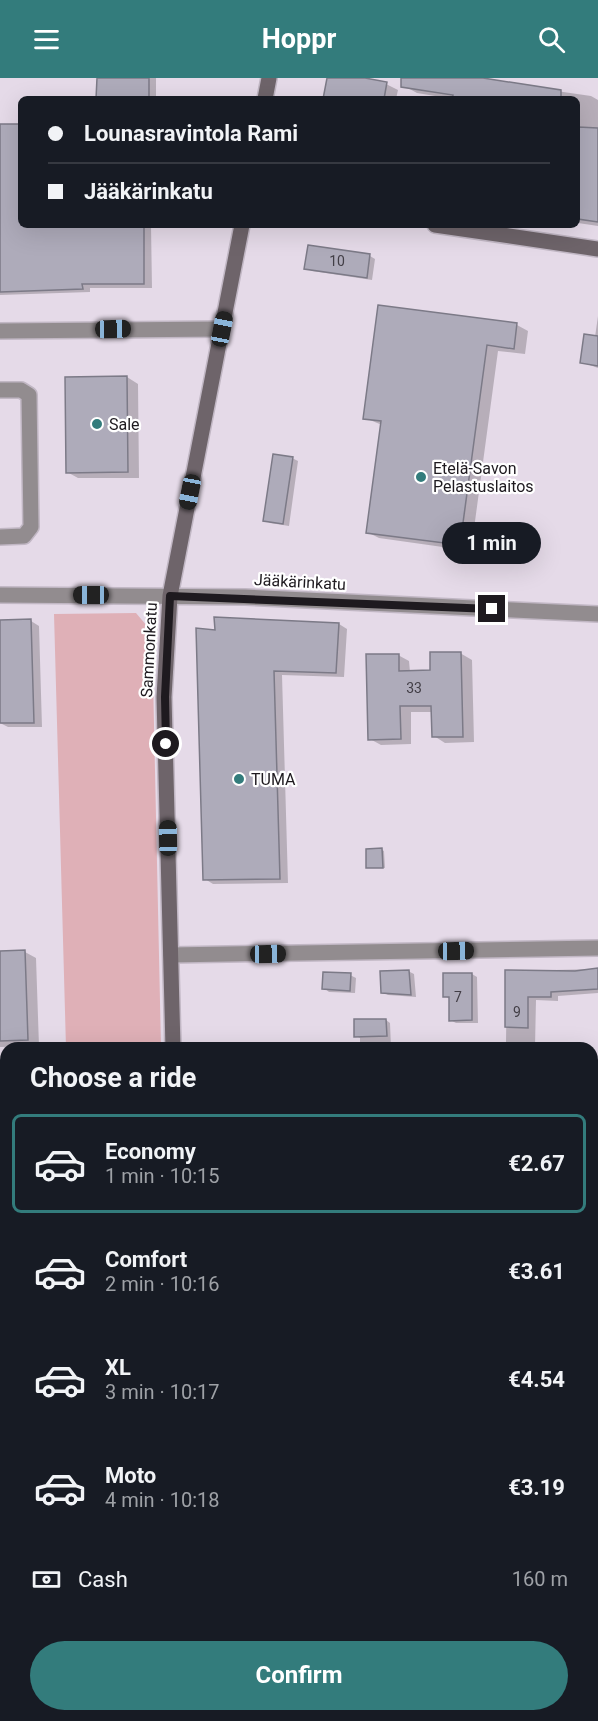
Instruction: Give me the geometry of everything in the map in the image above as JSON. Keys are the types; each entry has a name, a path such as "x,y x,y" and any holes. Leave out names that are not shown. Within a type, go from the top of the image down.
{"street":[{"path":"266,96 269,78"},
{"name":"Sammonkatu","path":"173,1042 165,697 170,596 241,228"},
{"path":"455,228 598,249"},
{"path":"0,331 222,329"},
{"path":"0,390 21,390 29,395 31,527 24,536 0,537"},
{"name":"Jääkärinkatu","path":"0,595 245,597 598,614"},
{"path":"171,956 598,948"}],"shaded area":[{"path":"136,613 152,632 161,1042 66,1042 54,614"}],"building":[{"path":"97,78 149,78 149,96 96,96"},
{"path":"327,78 365,78 387,82 385,96 324,96"},
{"path":"401,78 483,78 561,90 561,96 453,96 401,87"},
{"path":"0,124 18,124 18,228 144,228 144,284 82,284 83,289 0,292"},
{"path":"580,127 598,128 598,222 580,219"},
{"path":"308,245 370,254 367,278 304,269"},
{"name":"Etelä-Savon Pelastuslaitos","path":"378,305 517,323 514,349 487,345 460,545 366,533 381,421 363,419"},
{"path":"584,334 598,336 598,366 580,363"},
{"name":"Sale","path":"127,376 128,472 66,473 65,377"},
{"path":"273,454 293,457 283,524 263,521"},
{"name":"TUMA","path":"214,617 339,623 336,673 274,671 280,879 203,880 196,628 215,630"},
{"path":"31,619 34,723 0,723 0,620"},
{"path":"430,652 461,652 463,737 432,737 431,706 400,706 401,739 368,740 366,654 399,654 399,671 430,670"},
{"path":"382,848 383,868 366,868 366,849"},
{"path":"25,950 28,1040 0,1041 0,951"},
{"path":"598,968 598,989 551,992 551,997 528,997 528,1028 505,1027 505,970 575,971"},
{"path":"409,970 411,995 381,993 380,971"},
{"path":"323,972 351,973 350,991 322,989"},
{"path":"443,973 472,973 472,1020 449,1021 449,997 443,997"},
{"path":"354,1019 386,1019 387,1036 354,1037"}],"place":[{"name":"Sale","path":"97,424"},
{"name":"Etelä-Savon Pelastuslaitos","path":"421,477"},
{"name":"TUMA","path":"239,779"}],"route":[{"path":"166,744 165,697 170,596 245,597 492,609"}]}
